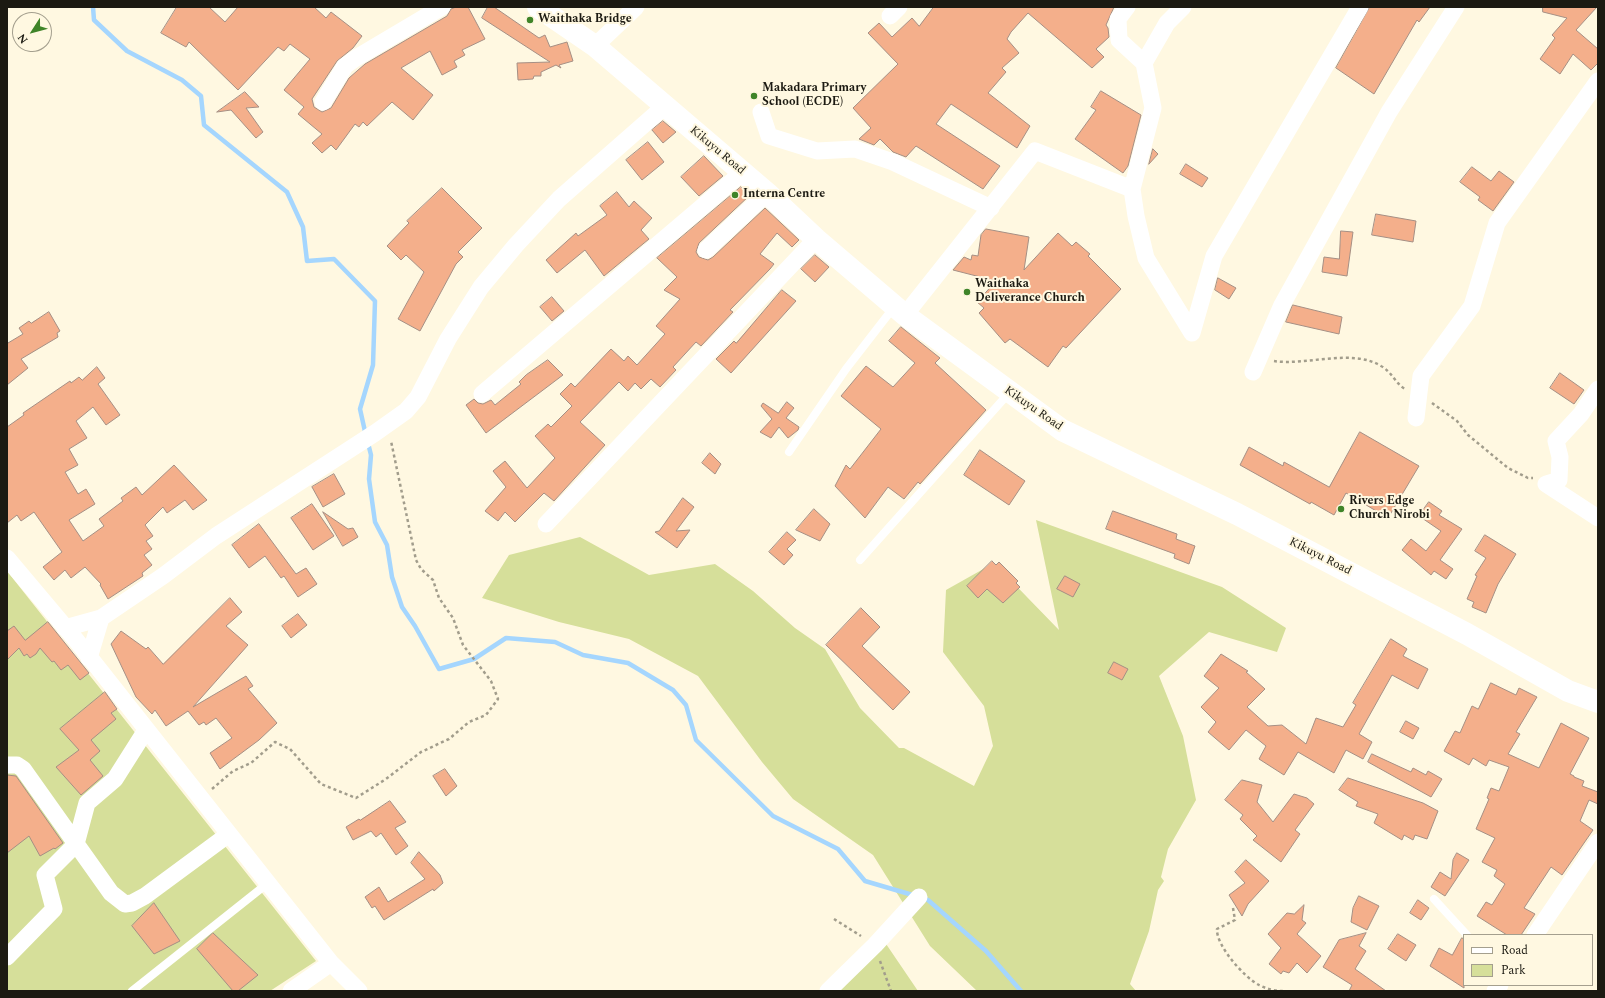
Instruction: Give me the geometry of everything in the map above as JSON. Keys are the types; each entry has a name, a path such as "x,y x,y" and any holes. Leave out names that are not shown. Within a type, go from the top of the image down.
{"main road":[{"name":"Kikuyu Road","path":"538,7 595,46 743,172 816,239 900,311 1062,430 1237,514 1467,634 1568,691 1598,702"}],"street":[{"path":"323,102 345,66 442,7"},
{"path":"595,46 636,7"},
{"path":"1127,7 1118,19 1119,40 1144,63 1154,108 1132,189 1136,216 1146,258 1192,333 1214,256 1360,7"},
{"path":"1144,63 1168,23 1183,7"},
{"path":"1253,372 1282,305 1389,112 1456,7"},
{"path":"1416,418 1421,376 1472,306 1497,223 1598,82"},
{"path":"64,628 101,618 255,510 406,411 418,397 448,339 481,287 516,245 559,199 664,106"},
{"path":"761,112 769,136 817,151 855,149 893,162 991,208"},
{"path":"900,311 991,208 1036,152 1132,189"},
{"path":"482,394 743,172"},
{"path":"706,250 767,193"},
{"path":"546,524 816,239"},
{"path":"1598,389 1581,414 1556,441 1560,457 1559,480 1546,484 1598,518"},
{"path":"10,567 89,658 331,963 359,991"},
{"path":"89,658 101,618"},
{"path":"7,957 54,909 45,875 76,844 87,803 115,780 146,730"},
{"path":"7,765 16,765 23,769 111,893 125,904 132,903 145,896 229,834"},
{"path":"1537,934 1598,842"},
{"path":"828,991 875,945 919,897"},
{"path":"291,991 331,963"}],"lane":[{"path":"789,452 846,369 900,311"},
{"path":"860,560 1010,392"},
{"path":"132,991 268,883"},
{"path":"1434,898 1466,934"}],"path":[{"path":"201,799 219,782 234,771 251,763 275,742 290,749 321,784 356,798 386,779 421,752 449,739 469,722 486,715 498,699 491,681 463,645 453,618 439,598 433,580 421,569 416,560 387,424"},
{"path":"1233,908 1235,920 1217,929 1217,935 1226,953 1260,986 1284,991"}],"green space":[{"path":"1036,520 1222,587 1286,628 1277,652 1209,632 1159,676 1183,736 1196,800 1168,849 1161,877 1164,881 1158,890 1149,931 1130,984 1136,991 977,991 930,946 873,855 793,799 762,762 698,676 629,639 559,622 482,598 509,555 580,537 649,575 715,564 753,591 795,628 825,649 860,708 899,748 904,748 974,786 993,746 984,706 943,652 946,590 994,563 1059,630"},
{"path":"7,571 316,961 270,991 7,991"},
{"path":"882,938 918,991 820,991"}],"building":[{"path":"177,7 209,7 225,22 238,7 314,7 326,18 331,12 362,36 353,48 337,61 312,99 314,107 322,112 331,108 349,78 365,64 447,16 451,9 456,7 468,7 485,39 462,50 465,55 454,61 457,67 442,75 430,51 401,68 433,95 413,120 392,102 367,126 363,122 359,127 355,124 336,150 331,145 322,153 312,143 322,134 298,114 304,107 284,90 310,59 290,44 284,51 278,47 238,90 189,42 186,47 161,33"},
{"path":"488,7 494,7 539,38 545,35 550,47 567,42 573,61 559,65 561,68 556,65 541,72 541,76 534,76 533,79 518,80 517,63 550,62 482,18"},
{"path":"934,7 1114,7 1106,25 1108,28 1109,37 1096,49 1104,57 1092,68 1028,13 1011,32 1007,39 1019,53 1002,68 1006,72 988,93 1030,126 1017,148 951,104 936,124 1000,166 983,189 916,146 906,157 893,152 880,139 874,145 859,139 871,128 853,108 898,64 868,33 879,23 892,37 912,18 919,26"},
{"path":"1370,7 1430,7 1419,22 1417,20 1374,94 1336,68"},
{"path":"1543,7 1597,7 1576,30 1598,49 1598,63 1591,70 1573,54 1560,74 1540,59 1555,38 1552,35 1567,18 1543,12"},
{"path":"1101,91 1141,115 1128,166 1123,173 1075,139 1096,110 1091,107"},
{"path":"245,92 259,107 246,108 263,132 256,138 231,110 217,112"},
{"path":"663,121 676,132 663,143 652,130"},
{"path":"648,142 664,162 642,180 626,160"},
{"path":"1153,149 1158,154 1149,164"},
{"path":"704,156 723,176 699,196 681,177"},
{"path":"1186,164 1208,178 1202,187 1180,174"},
{"path":"1472,167 1491,181 1499,171 1514,182 1493,211 1478,200 1480,197 1460,182"},
{"path":"741,187 750,195 699,243 696,252 699,257 708,260 713,257 765,208 799,240 792,247 777,233 760,254 774,264 730,310 733,312 701,346 696,342 673,367 676,370 660,387 651,379 641,389 635,383 628,391 619,382 580,422 605,445 554,501 544,493 515,522 505,512 498,521 485,511 506,487 493,471 505,461 527,488 555,458 535,436 548,424 551,427 572,406 560,394 571,383 575,387 611,349 624,361 628,356 637,365 665,334 656,326 680,299 664,290 677,277 657,258"},
{"path":"442,188 482,228 458,252 463,257 456,264 420,331 398,319 424,272 406,255 401,260 387,246 409,223 407,221"},
{"path":"617,192 629,207 634,201 652,218 641,230 649,239 604,276 585,250 557,273 546,260 576,233 578,236 607,215 600,206"},
{"path":"1376,214 1416,221 1413,242 1372,235"},
{"path":"986,229 1029,237 1024,270 1058,233 1072,246 1076,242 1090,254 1088,256 1121,289 1066,348 1063,346 1048,367 1010,339 1005,343 979,313 984,308 977,302 996,281 953,270 964,257 971,260 972,255 978,256 981,235"},
{"path":"1341,231 1353,232 1347,276 1322,272 1324,257 1339,259"},
{"path":"815,255 829,267 815,282 801,269"},
{"path":"1218,278 1236,288 1229,299 1215,290"},
{"path":"782,290 796,301 731,373 716,359 734,341 736,343"},
{"path":"552,297 564,311 552,321 540,307"},
{"path":"1293,305 1342,317 1339,334 1286,322"},
{"path":"49,312 60,331 57,333 58,337 21,359 28,368 7,385 7,342 8,343 23,334 19,328 29,321 31,323"},
{"path":"901,327 940,358 935,363 986,410 920,484 918,482 904,499 888,487 865,518 835,486 846,465 850,469 881,429 841,396 866,366 893,387 915,363 889,341"},
{"path":"548,360 563,375 486,433 466,405 474,399 478,403 483,404 491,400 495,405 521,384 519,382 526,375"},
{"path":"97,367 105,378 98,384 120,415 106,425 93,407 76,421 87,438 69,449 78,465 65,472 78,494 86,489 95,504 69,520 83,541 104,526 99,519 123,501 121,498 136,487 142,495 174,465 207,500 193,510 185,500 167,513 163,507 145,525 153,536 146,541 152,549 144,555 152,565 142,573 143,576 108,599 100,585 101,584 85,567 71,578 65,570 54,580 43,567 62,552 34,512 21,521 17,515 7,523 7,427 24,415 23,413 70,381 71,383 79,377 82,380"},
{"path":"1560,373 1584,390 1574,404 1550,388"},
{"path":"787,402 794,408 786,418 799,427 798,430 788,438 779,427 771,438 760,432 772,419 761,406 763,403 778,413"},
{"path":"1360,432 1419,466 1388,518 1346,493 1334,515 1311,502 1310,504 1240,465 1249,447 1283,466 1284,462 1329,487"},
{"path":"980,450 1025,481 1009,505 964,475"},
{"path":"710,453 721,464 715,474 702,463"},
{"path":"334,474 345,494 323,507 312,487"},
{"path":"683,498 694,507 676,531 690,530 677,548 655,532 659,531"},
{"path":"1429,502 1442,511 1439,515 1462,529 1440,560 1453,569 1446,579 1434,571 1431,575 1402,550 1411,539 1426,551 1441,531 1419,516"},
{"path":"312,504 334,536 313,550 291,518"},
{"path":"814,509 830,524 820,541 796,530"},
{"path":"1113,511 1177,534 1176,539 1195,546 1189,564 1174,558 1175,554 1106,529"},
{"path":"323,512 348,529 353,528 358,537 343,546"},
{"path":"259,524 296,574 306,568 317,584 298,597 284,576 281,578 265,556 249,568 232,545"},
{"path":"787,532 796,540 787,549 793,555 784,565 769,552"},
{"path":"1485,535 1516,554 1498,584 1486,613 1472,607 1474,602 1467,599 1477,576 1475,575 1486,558 1475,551"},
{"path":"992,561 996,565 999,562 1018,581 1016,583 1020,587 1003,603 987,589 978,598 967,586"},
{"path":"1065,576 1080,584 1073,597 1057,589"},
{"path":"230,598 242,612 226,626 248,645 193,707 246,676 253,686 248,689 277,723 259,740 220,769 210,753 232,738 216,718 206,725 204,722 199,725 188,711 166,726 155,710 152,714 136,697 111,644 121,631 146,649 148,647 163,664"},
{"path":"861,608 880,627 862,646 910,692 893,710 826,645"},
{"path":"298,614 307,625 291,638 282,626"},
{"path":"48,622 89,673 80,680 68,665 61,670 40,648 36,654 30,658 27,654 24,656 19,648 7,660 7,631 14,626 25,640"},
{"path":"1391,639 1407,649 1403,656 1428,669 1418,689 1392,675 1359,734 1372,742 1363,759 1346,750 1334,773 1298,752 1284,775 1259,759 1266,746 1246,730 1229,750 1208,732 1216,722 1201,707 1219,688 1204,676 1221,654 1248,671 1246,672 1265,689 1247,707 1268,726 1282,725 1306,744 1316,718 1343,727 1356,705 1353,703"},
{"path":"1114,662 1128,669 1122,680 1108,673"},
{"path":"1491,683 1516,695 1519,688 1537,697 1516,732 1520,734 1508,754 1539,768 1561,723 1589,738 1570,774 1584,781 1582,786 1598,792 1598,804 1589,800 1580,821 1593,830 1562,875 1551,867 1524,908 1535,914 1522,934 1505,934 1477,916 1486,902 1492,905 1505,884 1494,876 1497,870 1482,862 1495,838 1476,829 1489,799 1487,798 1491,788 1499,791 1509,767 1489,760 1486,766 1473,758 1469,765 1444,751 1455,731 1460,733 1472,706 1478,709"},
{"path":"105,692 117,709 111,713 116,719 91,740 100,751 90,760 103,776 81,795 56,767 79,750 60,729"},
{"path":"1406,721 1419,728 1413,739 1400,732"},
{"path":"1372,754 1411,772 1413,768 1426,775 1428,771 1442,779 1431,797 1368,762"},
{"path":"445,769 457,786 446,796 433,776"},
{"path":"7,775 16,776 63,843 55,849 54,848 40,856 29,836 7,853"},
{"path":"1348,778 1423,803 1438,811 1427,839 1415,835 1413,840 1404,835 1402,840 1374,823 1378,814 1356,806 1358,802 1339,790"},
{"path":"1242,780 1262,785 1257,802 1273,822 1294,794 1307,798 1314,804 1295,830 1300,834 1281,862 1253,840 1257,836 1240,819 1243,815 1225,800"},
{"path":"390,801 406,822 395,828 408,846 396,855 381,833 376,837 371,831 353,840 346,827"},
{"path":"419,852 440,875 443,883 434,891 433,889 384,920 375,906 372,908 365,897 379,887 388,902 425,879 411,863"},
{"path":"1457,853 1469,860 1445,896 1431,887 1440,872 1451,879 1453,860"},
{"path":"1246,860 1269,881 1248,904 1242,916 1229,895 1245,883 1235,872"},
{"path":"1359,896 1379,906 1367,930 1351,922 1353,908"},
{"path":"1418,900 1429,908 1421,920 1410,913"},
{"path":"154,903 180,941 154,954 132,926"},
{"path":"1304,905 1302,920 1306,923 1297,934 1321,956 1307,973 1297,963 1289,973 1283,971 1281,974 1269,964 1281,948 1268,934 1287,913 1294,914"},
{"path":"213,933 258,975 238,991 233,991 197,949"},
{"path":"1366,933 1359,946 1366,951 1355,969 1386,991 1349,991 1352,985 1323,967 1339,940"},
{"path":"1398,934 1416,945 1406,961 1388,949"},
{"path":"1463,938 1464,988 1430,966 1439,948 1452,955"}],"waterway":[{"path":"93,7 94,20 127,51 182,80 201,96 204,125 287,192 303,227 307,261 334,259 375,301 373,365 360,409 366,436"},
{"path":"368,443 371,455 369,479 375,522 387,545 392,577 402,607 415,626 439,669 474,659 506,638 555,642 583,655 628,663 673,690 686,705 696,740 773,816 838,849 865,881 916,896"},
{"path":"923,898 928,900 986,951 1021,991"}],"place":[{"name":"Waithaka Bridge","path":"530,20"},
{"name":"Makadara Primary School (ECDE)","path":"754,96"},
{"name":"Interna Centre","path":"735,195"},
{"name":"Waithaka Deliverance Church","path":"967,292"},
{"name":"Rivers Edge Church Nirobi","path":"1341,509"}]}
